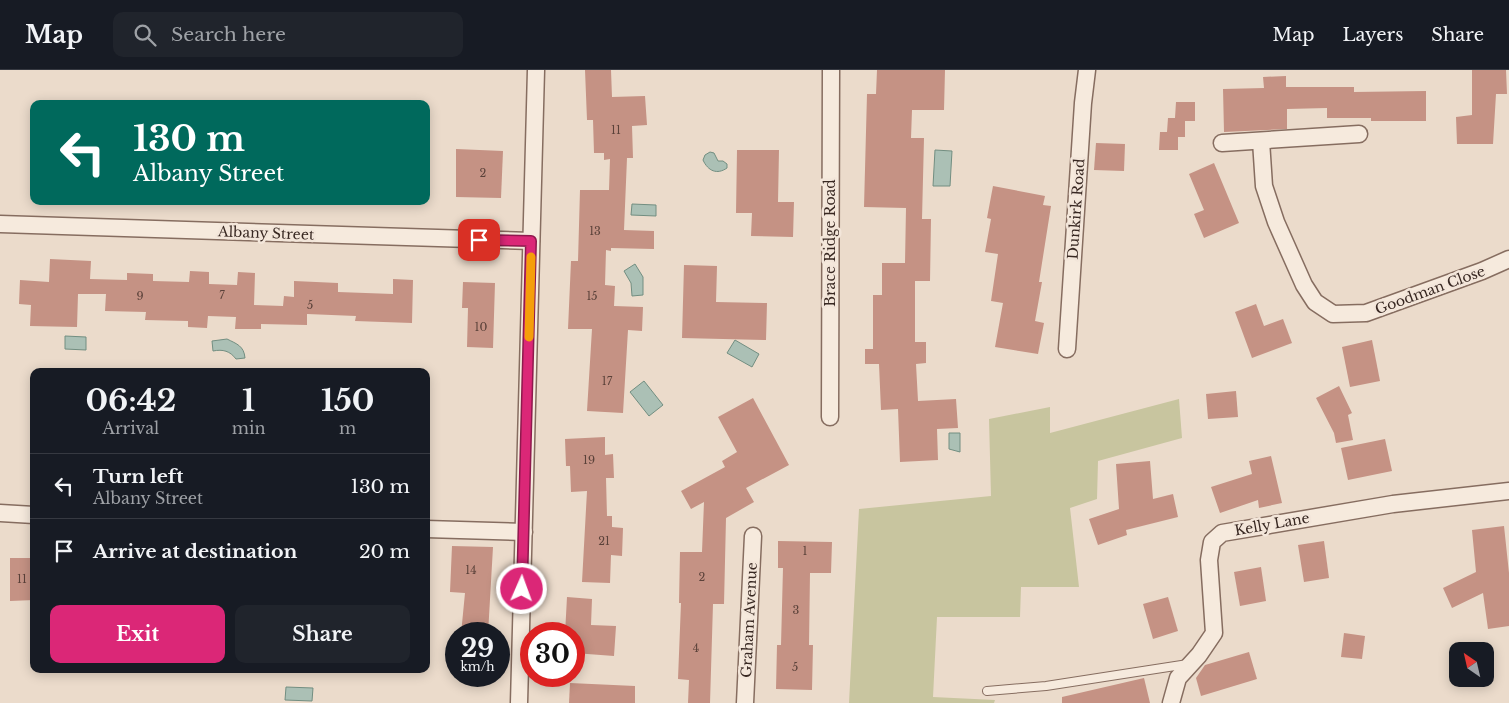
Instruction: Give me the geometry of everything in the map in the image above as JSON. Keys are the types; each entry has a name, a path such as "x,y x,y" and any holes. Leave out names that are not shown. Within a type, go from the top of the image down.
{"street":[{"path":"519,703 536,70"},
{"name":"Brace Ridge Road","path":"830,417 831,70"},
{"name":"Dunkirk Road","path":"1067,349 1087,70"},
{"path":"1222,143 1359,134"},
{"name":"Goodman Close","path":"1261,141 1264,186 1276,222 1304,285 1315,302 1333,314 1366,313 1482,271 1509,259"},
{"name":"Albany Street","path":"0,224 531,241"},
{"name":"Kelly Lane","path":"1171,703 1178,678 1192,663 1214,633 1209,560 1212,542 1222,533 1393,504 1509,491"},
{"path":"0,513 30,515"},
{"path":"430,529 524,532"},
{"name":"Graham Avenue","path":"745,703 753,536"}],"lane":[{"path":"987,691 1046,686 1192,663"}],"shaded area":[{"path":"935,150 952,151 950,186 933,186"},
{"path":"710,152 714,153 718,161 723,161 727,164 727,168 713,171 707,167 703,160 705,155"},
{"path":"632,204 656,205 656,216 631,215"},
{"path":"635,264 643,277 643,295 632,296 631,283 624,271"},
{"path":"65,336 86,337 86,350 65,349"},
{"path":"227,339 242,348 245,358 236,359 226,351 213,351 212,341"},
{"path":"735,340 759,354 752,367 727,353"},
{"path":"644,381 663,405 649,416 630,392"},
{"path":"1179,399 1182,438 1098,461 1097,499 1070,508 1079,587 1021,587 1020,617 937,617 933,697 995,700 994,703 849,703 859,509 991,496 989,419 1050,407 1050,433"},
{"path":"949,433 960,433 960,452 949,449"},
{"path":"286,687 313,688 312,701 285,700"}],"building":[{"path":"585,70 611,70 612,97 645,96 647,125 632,126 633,158 627,158 624,230 654,231 654,249 611,248 611,251 606,250 605,285 615,286 614,306 643,307 642,331 628,330 623,413 587,411 592,329 568,329 571,261 578,261 580,190 609,190 610,159 604,160 604,153 594,153 593,120 587,120"},
{"path":"877,70 945,70 944,110 912,110 911,138 924,138 922,219 931,219 930,281 915,281 915,342 926,342 926,363 916,364 918,401 956,399 958,428 937,429 938,460 900,462 898,409 881,410 879,364 865,364 865,349 873,349 873,295 882,295 882,263 905,263 906,208 864,207 867,94 876,94"},
{"path":"1472,70 1506,70 1507,94 1496,94 1493,144 1457,144 1456,117 1472,115"},
{"path":"1286,76 1286,87 1354,87 1354,92 1426,91 1426,121 1371,121 1371,118 1327,118 1327,108 1287,109 1287,129 1224,132 1223,89 1264,88 1263,77"},
{"path":"1176,102 1195,102 1195,121 1185,121 1185,137 1178,137 1178,150 1159,150 1160,132 1167,132 1168,118 1175,118"},
{"path":"1096,143 1125,144 1124,171 1094,170"},
{"path":"456,149 503,151 501,198 456,197"},
{"path":"737,150 779,150 778,202 794,202 793,237 751,236 752,213 736,213"},
{"path":"1214,163 1239,223 1204,238 1194,214 1204,210 1189,174"},
{"path":"993,186 1045,196 1043,205 1051,206 1039,282 1042,282 1035,321 1044,323 1038,354 995,347 1003,303 991,301 998,254 985,252 991,219 987,218"},
{"path":"50,259 91,261 90,279 127,280 127,273 153,274 153,281 189,282 190,271 209,272 209,284 237,285 238,272 255,273 254,305 283,306 284,296 294,297 294,281 338,283 338,292 393,294 393,279 413,280 412,323 355,321 356,316 307,314 307,325 261,324 261,329 235,329 236,317 208,316 207,328 188,327 188,321 145,320 146,312 105,311 106,294 78,294 77,327 30,326 31,305 19,304 20,280 49,282"},
{"path":"684,265 717,266 716,302 767,303 766,340 682,338"},
{"path":"463,282 495,283 493,348 467,347 468,308 462,308"},
{"path":"1256,304 1264,326 1283,319 1292,343 1252,358 1235,312"},
{"path":"1372,340 1380,381 1350,387 1342,347"},
{"path":"1339,386 1352,413 1348,415 1353,440 1336,443 1334,433 1316,398"},
{"path":"1236,391 1238,417 1208,419 1206,394"},
{"path":"753,398 789,465 746,488 754,502 726,518 724,604 713,604 710,703 688,703 689,680 678,679 681,603 679,603 680,552 702,552 704,502 691,509 681,491 725,467 722,461 737,452 718,417"},
{"path":"605,437 605,455 613,454 614,478 606,478 607,516 612,516 612,527 623,528 622,556 611,555 610,583 582,582 587,491 571,492 570,466 566,466 565,439"},
{"path":"1385,439 1392,471 1348,480 1341,448"},
{"path":"1271,456 1282,503 1259,508 1258,500 1220,513 1211,487 1252,474 1249,461"},
{"path":"1150,461 1153,499 1173,494 1178,517 1126,530 1127,535 1098,545 1089,519 1119,509 1116,464"},
{"path":"1504,526 1509,573 1509,626 1488,629 1483,593 1452,608 1443,588 1476,572 1472,530"},
{"path":"778,541 832,542 831,573 810,573 809,645 813,645 812,690 776,689 777,645 781,645 783,568 778,568"},
{"path":"1324,541 1329,578 1304,582 1298,545"},
{"path":"452,546 493,547 489,622 462,622 465,593 450,592"},
{"path":"10,558 30,558 30,600 10,601"},
{"path":"1261,567 1266,601 1240,606 1234,572"},
{"path":"567,597 592,599 591,625 616,626 614,656 585,654 585,622 566,622"},
{"path":"1168,597 1178,631 1153,639 1143,604"},
{"path":"1344,633 1365,636 1362,659 1341,657"},
{"path":"1249,652 1257,679 1201,696 1196,678 1205,665"},
{"path":"1144,678 1150,703 1062,703 1062,697"},
{"path":"585,684 635,686 635,703 569,703 570,687 585,687"}],"slow traffic":[{"path":"529,337 531,257"}],"route":[{"path":"479,240 531,241 522,589"}]}
